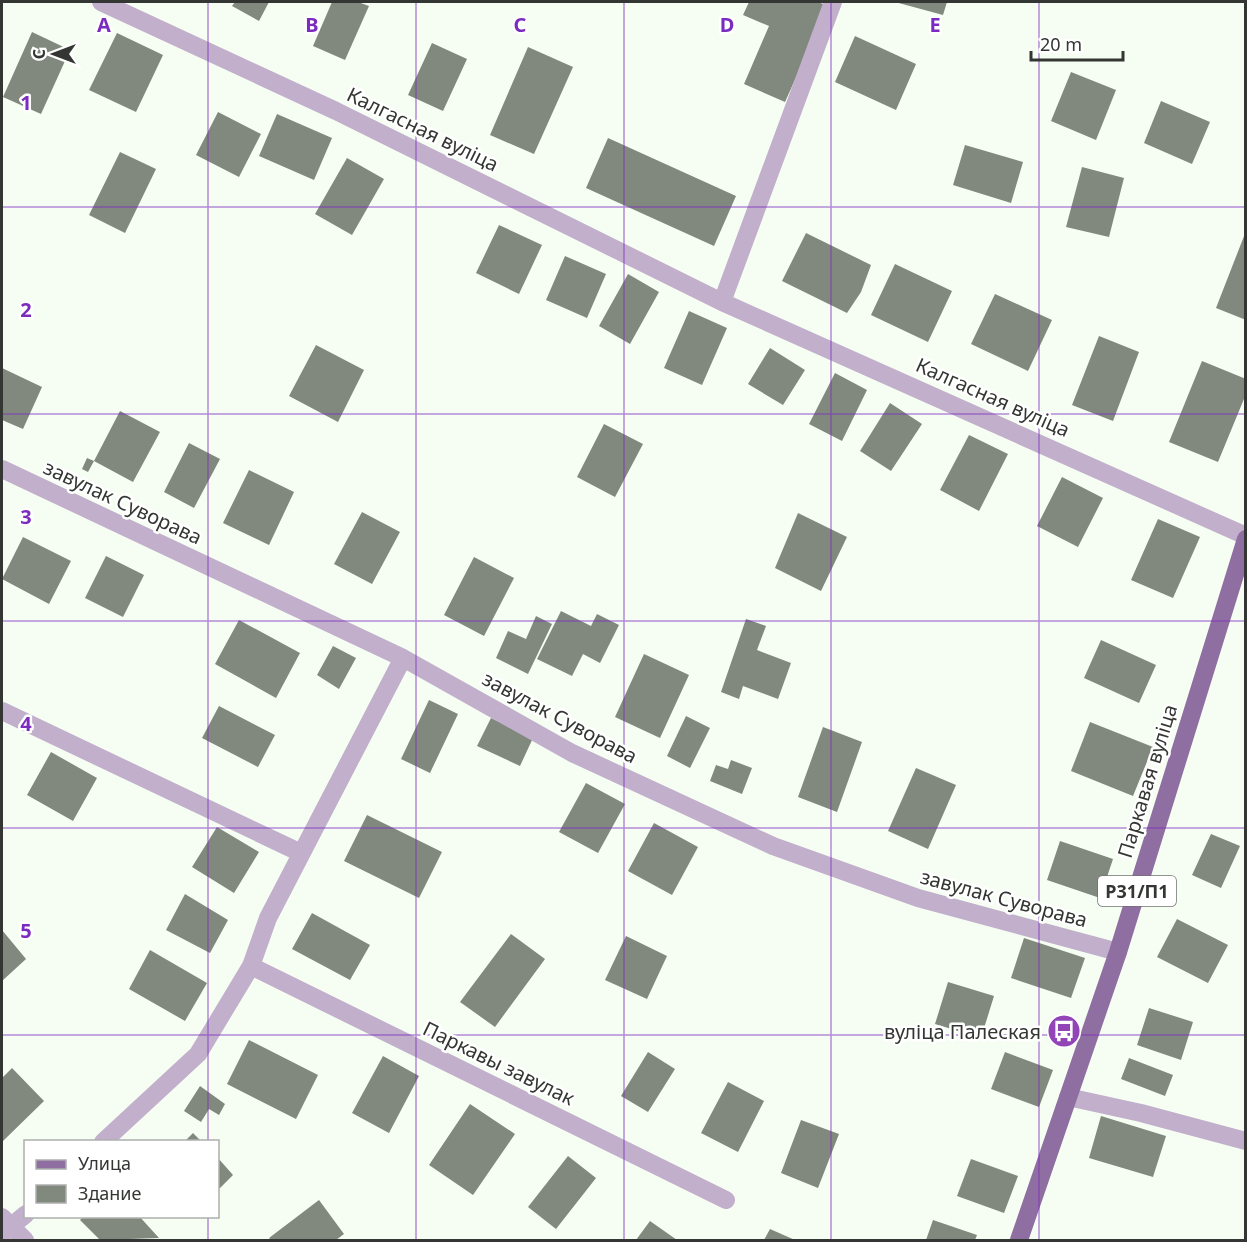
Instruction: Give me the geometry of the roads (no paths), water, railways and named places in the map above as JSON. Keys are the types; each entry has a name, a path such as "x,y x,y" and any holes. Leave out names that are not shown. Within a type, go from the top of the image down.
{"main road":[{"name":"Паркавая вуліца","path":"1019,1240 1118,952 1245,537"}],"street":[{"name":"Калгасная вуліца","path":"101,2 336,111 722,302 1245,537"},
{"path":"722,302 833,2"},
{"name":"завулак Суворава","path":"2,469 403,658 572,753 773,846 918,898 1118,952"},
{"path":"105,1140 198,1054 251,966 268,918 403,658"},
{"path":"2,711 302,854"},
{"name":"Паркавы завулак","path":"251,966 726,1200"},
{"path":"1068,1097 1141,1113 1245,1141"},
{"path":"24,1215 5,1226 25,1240"}],"place":[{"name":"вуліца Палеская","path":"1064,1031"}]}
